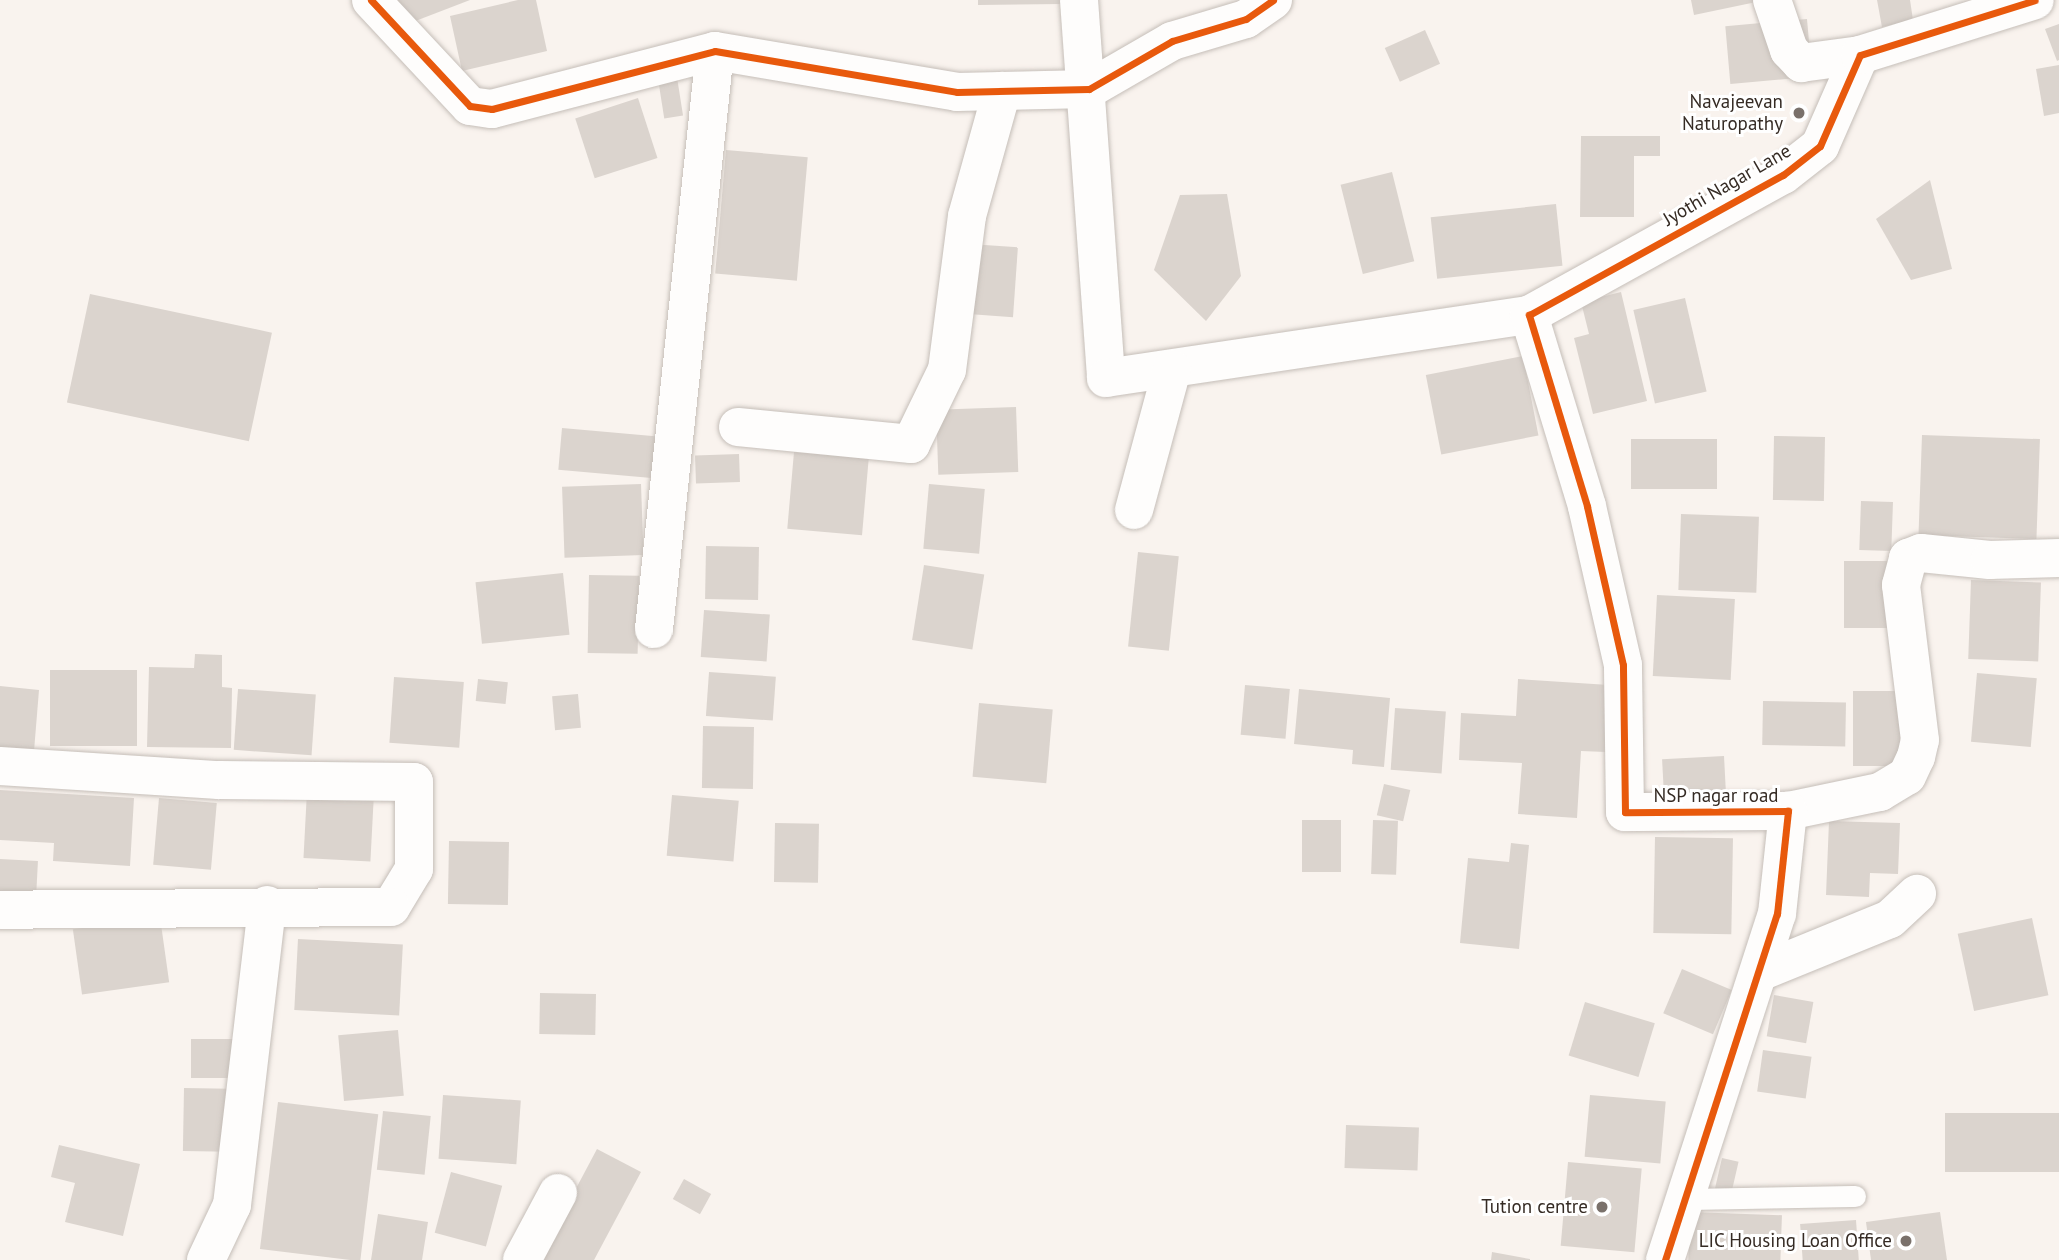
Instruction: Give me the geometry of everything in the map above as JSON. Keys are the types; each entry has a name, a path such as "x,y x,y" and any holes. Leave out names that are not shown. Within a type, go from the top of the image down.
{"street":[{"path":"371,0 470,106 531,104 715,51 957,92 1089,89 1172,41 1245,19 1273,0"},
{"path":"1079,0 1089,89 1106,378 1529,315"},
{"path":"1772,0 1789,50 1801,63 1860,55 2035,0"},
{"path":"654,629 715,51"},
{"name":"Jyothi Nagar Lane","path":"1529,315 1792,168 1820,146 1860,55"},
{"path":"738,426 911,444 947,370 967,216 1002,91"},
{"name":"NSP nagar road","path":"1529,315 1559,414 1623,665 1625,812 1788,811 1777,914 1665,1260"},
{"path":"1134,510 1172,369"},
{"path":"1788,811 1880,792 1907,776 1920,740 1901,585 1909,558 1921,553 1990,561 2059,558"},
{"path":"0,766 219,780 414,782 414,869 391,907 267,905 0,909"},
{"path":"1759,972 1890,919 1917,894"},
{"path":"206,1260 232,1205 267,905"},
{"path":"522,1260 558,1193"}],"lane":[{"path":"1685,1199 1855,1196"}],"building":[{"path":"395,0 470,0 405,25"},
{"path":"518,0 536,0 547,51 462,71 450,16"},
{"path":"978,0 1062,0 1062,4 978,5"},
{"path":"1691,0 1761,0 1761,1 1694,15"},
{"path":"1877,0 1910,0 1913,20 1882,27"},
{"path":"1807,19 1812,77 1730,84 1725,26"},
{"path":"2059,24 2059,60 2057,61 2045,29"},
{"path":"1425,30 1440,64 1400,82 1385,48"},
{"path":"2059,65 2059,113 2044,116 2036,69"},
{"path":"676,71 683,115 664,118 657,74"},
{"path":"638,98 657,158 595,178 575,118"},
{"path":"1581,136 1660,136 1660,156 1634,156 1634,217 1580,217"},
{"path":"726,150 808,157 797,281 715,274"},
{"path":"1392,172 1414,261 1363,274 1341,185"},
{"path":"1930,180 1952,269 1911,280 1876,219"},
{"path":"1227,194 1241,276 1206,321 1154,270 1180,195"},
{"path":"1556,204 1562,266 1437,279 1431,217"},
{"path":"970,244 1018,247 1013,317 965,314"},
{"path":"1621,292 1647,401 1593,414 1574,338 1589,334 1581,302"},
{"path":"90,294 272,333 249,441 67,403"},
{"path":"1685,298 1707,392 1655,403 1633,310"},
{"path":"1523,356 1538,436 1441,454 1426,375"},
{"path":"1016,407 1018,472 938,475 936,410"},
{"path":"562,428 664,437 660,479 558,470"},
{"path":"1922,435 2040,439 2036,539 1919,535"},
{"path":"1774,436 1825,437 1824,501 1773,500"},
{"path":"1631,439 1717,439 1717,489 1631,489"},
{"path":"794,452 869,459 862,535 787,529"},
{"path":"739,454 740,482 696,484 695,456"},
{"path":"641,484 643,555 565,558 562,487"},
{"path":"929,484 985,489 979,554 923,549"},
{"path":"1861,501 1893,502 1891,551 1859,550"},
{"path":"1681,514 1759,517 1756,593 1678,590"},
{"path":"706,546 759,547 758,600 705,599"},
{"path":"1138,552 1179,556 1169,651 1128,646"},
{"path":"1844,561 1902,561 1902,628 1844,628"},
{"path":"924,565 984,575 972,650 912,640"},
{"path":"563,573 569,635 482,644 475,582"},
{"path":"589,575 639,576 638,654 588,653"},
{"path":"1971,580 2041,582 2038,661 1968,659"},
{"path":"1657,595 1735,599 1731,680 1653,676"},
{"path":"704,610 770,615 767,661 701,657"},
{"path":"195,654 222,655 222,687 232,688 231,748 147,747 149,667 194,668"},
{"path":"50,670 137,670 137,746 50,746"},
{"path":"709,672 776,677 773,721 706,716"},
{"path":"1977,673 2037,678 2031,747 1971,742"},
{"path":"394,677 464,682 459,748 389,743"},
{"path":"478,679 508,682 506,704 476,701"},
{"path":"1518,679 1609,685 1606,752 1581,751 1577,818 1518,814 1522,763 1459,760 1461,713 1516,716"},
{"path":"1245,685 1290,689 1285,739 1241,735"},
{"path":"0,686 39,690 34,751 0,747"},
{"path":"238,689 316,694 312,755 234,750"},
{"path":"1299,689 1390,698 1384,767 1352,764 1353,750 1294,744"},
{"path":"1853,691 1906,691 1906,766 1853,766"},
{"path":"578,694 581,728 555,730 552,696"},
{"path":"1763,701 1846,702 1845,746 1762,745"},
{"path":"979,703 1053,709 1046,783 973,777"},
{"path":"1395,708 1446,712 1442,773 1391,770"},
{"path":"703,726 754,727 753,789 702,788"},
{"path":"1724,756 1726,791 1664,794 1662,759"},
{"path":"1384,784 1410,790 1403,821 1377,815"},
{"path":"0,790 134,798 130,866 53,861 54,843 0,840"},
{"path":"307,791 374,795 370,861 303,858"},
{"path":"672,795 739,801 733,862 667,856"},
{"path":"159,798 217,803 211,870 153,865"},
{"path":"1302,820 1341,820 1341,872 1302,872"},
{"path":"1373,820 1398,821 1396,875 1371,874"},
{"path":"1829,821 1900,823 1898,874 1870,873 1869,897 1826,895"},
{"path":"775,823 819,824 818,883 774,882"},
{"path":"1655,837 1733,838 1731,934 1653,933"},
{"path":"449,841 509,842 508,905 448,904"},
{"path":"1511,843 1529,845 1519,949 1460,943 1468,858 1509,862"},
{"path":"0,859 38,861 36,904 0,902"},
{"path":"160,917 169,982 82,995 73,929"},
{"path":"2032,918 2048,995 1974,1011 1958,934"},
{"path":"298,939 403,944 399,1015 294,1010"},
{"path":"1682,969 1732,990 1713,1034 1663,1013"},
{"path":"540,993 596,994 595,1035 539,1034"},
{"path":"1774,995 1813,1002 1806,1043 1767,1036"},
{"path":"1585,1002 1655,1023 1638,1077 1569,1056"},
{"path":"398,1030 404,1096 344,1101 338,1035"},
{"path":"191,1039 242,1039 242,1078 191,1078"},
{"path":"1763,1050 1812,1057 1806,1098 1757,1092"},
{"path":"184,1088 230,1089 229,1152 183,1151"},
{"path":"443,1095 521,1100 516,1164 439,1159"},
{"path":"1590,1095 1666,1102 1660,1163 1585,1157"},
{"path":"278,1102 378,1114 360,1260 260,1249"},
{"path":"383,1111 431,1116 425,1175 377,1170"},
{"path":"1945,1113 2059,1113 2059,1172 1945,1172"},
{"path":"1346,1125 1419,1128 1417,1171 1344,1168"},
{"path":"59,1145 140,1164 123,1236 65,1222 75,1183 51,1177"},
{"path":"597,1149 641,1172 594,1260 538,1260"},
{"path":"1722,1158 1739,1162 1731,1193 1715,1189"},
{"name":"Tution centre","path":"1568,1162 1642,1168 1634,1252 1561,1246"},
{"path":"451,1172 502,1186 486,1247 435,1233"},
{"path":"684,1179 711,1194 700,1214 673,1199"},
{"path":"1690,1212 1782,1215 1780,1260 1688,1260"},
{"name":"LIC Housing Loan Office","path":"1940,1212 1947,1260 1871,1260 1866,1222"},
{"path":"378,1214 428,1222 422,1260 371,1260"},
{"path":"1856,1220 1859,1260 1803,1260 1800,1224"},
{"path":"1492,1252 1530,1259 1530,1260 1491,1260"}],"cycle path":[{"path":"371,0 470,106 492,109 715,51 957,92 1089,89 1172,41 1246,19 1273,0"},
{"path":"1665,1260 1777,914 1788,811 1625,812 1623,665 1587,506 1529,315 1783,175 1820,146 1860,55 2035,0"}],"place":[{"name":"Navajeevan Naturopathy","path":"1799,113"},
{"name":"Tution centre","path":"1602,1207"},
{"name":"LIC Housing Loan Office","path":"1906,1241"}]}
